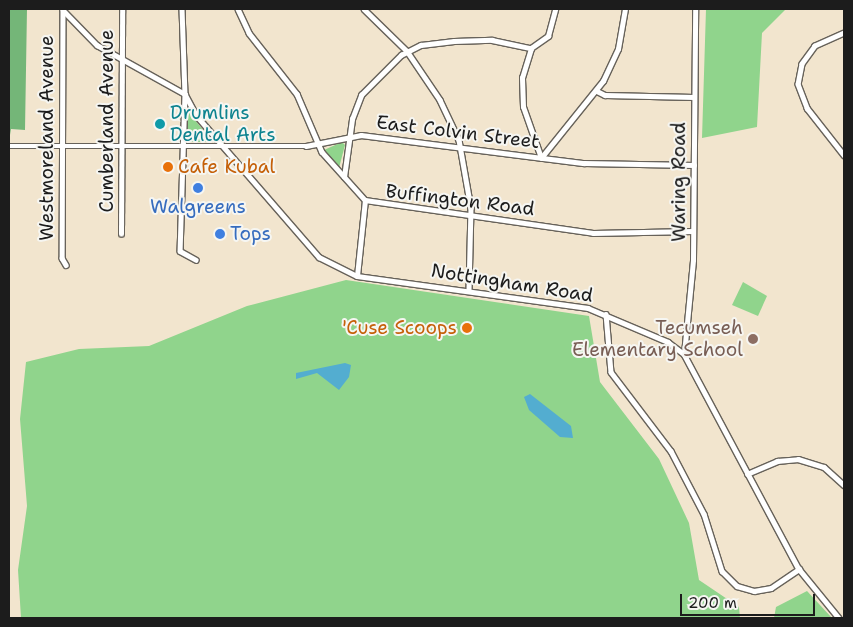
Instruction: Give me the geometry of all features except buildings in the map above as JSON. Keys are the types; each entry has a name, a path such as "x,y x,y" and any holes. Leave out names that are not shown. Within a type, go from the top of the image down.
{"street":[{"path":"63,9 89,38 122,60 184,94"},
{"name":"Westmoreland Avenue","path":"63,9 62,258 66,265"},
{"name":"Cumberland Avenue","path":"121,234 122,9"},
{"path":"182,9 184,94 181,146 180,251 196,260"},
{"name":"Buffington Road","path":"238,9 249,33 297,94 318,146 365,200 472,217 616,234 694,231"},
{"path":"364,9 407,51 440,100 460,146 472,217 468,289"},
{"path":"541,158 522,102 524,64 531,48 548,36 555,9"},
{"path":"541,158 597,91 618,49 626,9"},
{"name":"Waring Road","path":"684,354 694,231 695,9"},
{"path":"844,33 816,46 802,64 798,84 807,108 844,155"},
{"path":"344,177 349,137 361,95 383,68 407,51 454,40 492,40 531,48"},
{"path":"597,91 605,95 694,97"},
{"name":"Nottingham Road","path":"184,94 221,146 318,257 357,276 468,289 606,314 653,334 684,354 799,569 839,618"},
{"name":"East Colvin Street","path":"9,146 318,146 349,137 386,136 541,158 694,165"},
{"path":"357,276 365,200"},
{"path":"606,314 610,372 671,451 704,514 722,571 743,589 763,590 799,569"},
{"path":"747,474 777,461 798,459 824,467 844,485"}],"green space":[{"path":"9,9 27,9 25,130 11,129 10,135"},
{"path":"706,9 786,9 762,33 757,127 702,138"},
{"path":"186,103 194,119 213,142 184,142"},
{"path":"342,142 345,145 339,168 324,150"},
{"path":"346,280 589,316 600,382 659,459 689,523 699,580 739,607 740,618 21,618 18,570 27,506 20,419 26,362 79,349 149,346 247,306"},
{"path":"743,282 767,296 758,316 732,305"},
{"path":"807,591 832,618 774,618 776,607"}],"water":[{"path":"345,363 351,365 349,377 339,390 317,373 296,379 296,373"},
{"path":"530,394 571,426 573,438 560,437 529,410 524,397"}],"place":[{"name":"Drumlins Dental Arts","path":"160,124"},
{"name":"Cafe Kubal","path":"168,167"},
{"name":"Walgreens","path":"198,188"},
{"name":"Tops","path":"220,234"},
{"name":"'Cuse Scoops","path":"467,328"},
{"name":"Tecumseh Elementary School","path":"753,339"}]}
